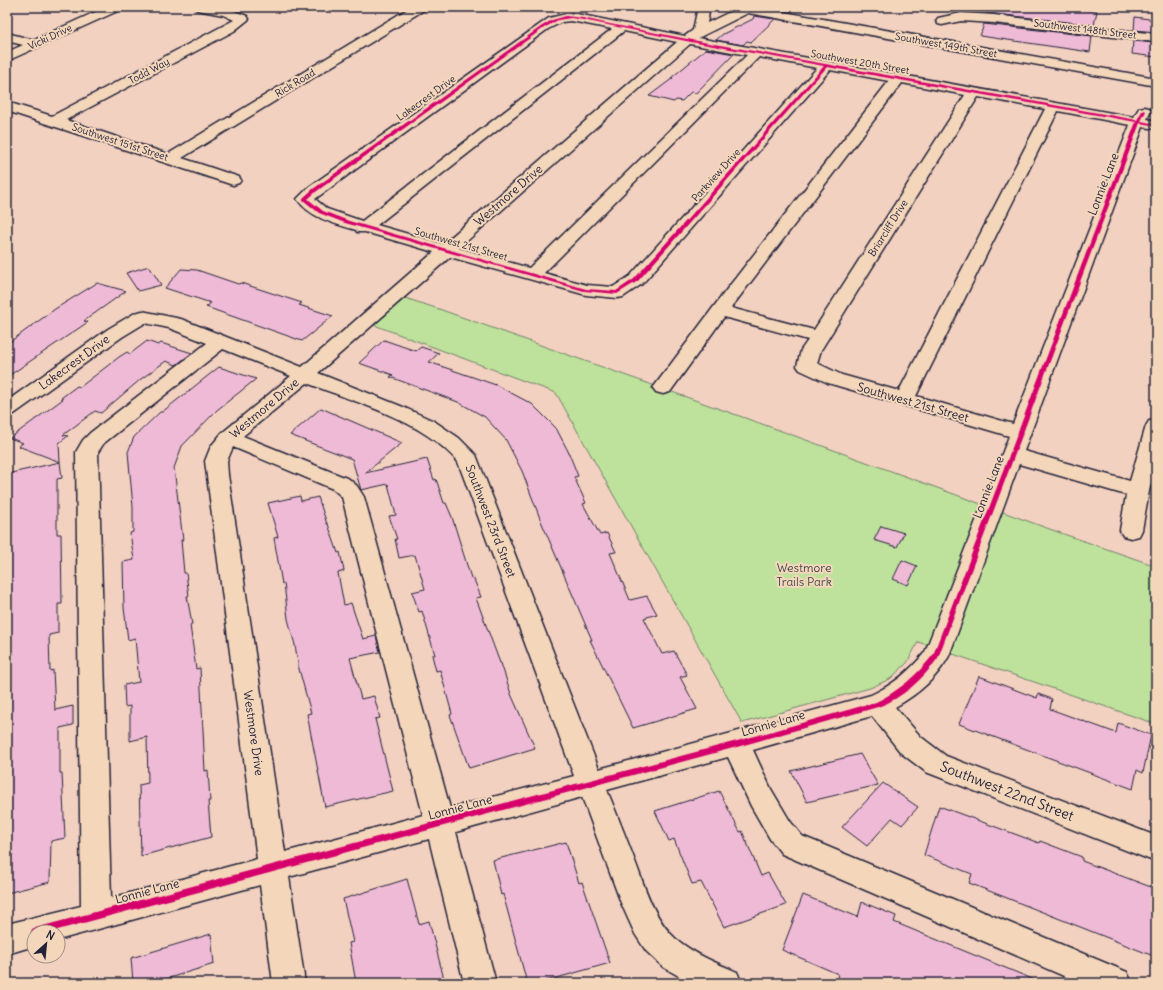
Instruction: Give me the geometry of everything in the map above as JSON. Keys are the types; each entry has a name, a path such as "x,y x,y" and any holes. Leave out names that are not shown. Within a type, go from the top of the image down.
{"street":[{"name":"Vicki Drive","path":"7,57 116,7"},
{"name":"Todd Way","path":"54,121 230,28 243,19 226,12 201,7"},
{"name":"Rick Road","path":"170,159 420,7"},
{"path":"693,35 704,7"},
{"name":"Westmore Drive","path":"289,983 216,475 216,461 222,446 229,438 304,375 445,250 693,35 733,16 740,8"},
{"name":"Southwest 149th Street","path":"740,8 767,10 1142,104 1156,82"},
{"name":"Southwest 148th Street","path":"942,21 961,17 994,18 1156,38"},
{"name":"Southwest 20th Street","path":"561,18 581,19 622,27 693,35 756,53 1054,106 1142,104"},
{"name":"Lakecrest Drive","path":"305,199 322,185 547,24 561,18"},
{"path":"363,228 622,27"},
{"path":"7,37 35,44"},
{"path":"532,275 756,53"},
{"name":"Parkview Drive","path":"617,293 636,280 826,66"},
{"path":"662,388 733,293 898,79"},
{"name":"Briarcliff Drive","path":"807,366 811,350 974,92"},
{"name":"Lonnie Lane","path":"65,924 737,744 878,704 895,697 912,684 936,656 1021,433 1142,104"},
{"name":"Southwest 151st Street","path":"7,106 233,180"},
{"path":"905,399 1054,106"},
{"name":"Southwest 21st Street","path":"305,199 321,212 363,228 586,290 617,293"},
{"path":"721,311 819,337"},
{"name":"Lakecrest Drive","path":"7,410 115,333 142,317"},
{"name":"Southwest 23rd Street","path":"142,317 174,322 423,423 449,439 468,460 636,903 650,931 675,957 726,983"},
{"path":"96,916 88,599 87,452 90,445 97,438 221,342"},
{"name":"Southwest 21st Street","path":"807,366 835,379 1021,433"},
{"path":"1131,530 1138,491 1156,426"},
{"path":"229,438 257,448 341,484 353,497 440,824 480,983"},
{"path":"1012,455 1138,491"},
{"name":"Southwest 22nd Street","path":"878,704 908,743 922,756 936,764 1156,849"},
{"path":"737,744 758,793 785,839 792,845 1116,983"},
{"name":"Lonnie Lane","path":"7,939 26,934"}],"green space":[{"name":"Westmore Trails Park","path":"405,298 776,429 1055,531 1156,566 1156,724 918,642 907,663 890,679 870,688 742,723 556,393 374,325"}],"building":[{"path":"989,7 1057,7 1097,11 1094,25 987,13"},
{"path":"754,16 775,19 751,42 747,41 743,45 716,40 723,34 753,19"},
{"path":"1135,17 1156,20 1156,32 1134,30"},
{"path":"984,24 1092,36 1090,52 980,36"},
{"path":"1133,41 1156,43 1156,57 1132,54"},
{"path":"706,49 734,54 696,93 691,92 682,101 676,100 674,102 649,96 673,78 671,78"},
{"path":"149,266 161,285 138,291 126,273"},
{"path":"181,269 197,270 238,284 241,283 302,303 299,305 333,316 302,341 206,307 211,303 165,288"},
{"path":"97,283 126,291 84,321 88,322 7,377 7,344 55,309"},
{"path":"384,340 416,351 421,347 439,353 429,362 496,385 532,404 556,428 568,451 578,476 574,477 586,503 583,504 600,535 607,533 616,552 610,553 630,600 647,596 657,614 644,618 662,654 674,651 687,675 680,677 697,709 633,728 590,640 592,640 541,521 522,471 506,440 485,417 458,402 390,377 393,375 359,363"},
{"path":"147,341 158,345 161,343 192,353 176,365 166,361 141,379 101,413 95,411 63,435 68,436 59,443 60,462 18,446 23,443 10,438 63,399 61,398 77,386 80,387 119,357 127,352 130,354"},
{"path":"219,367 256,379 217,410 182,446 174,468 183,540 181,540 184,573 186,573 189,596 187,596 192,624 190,625 196,669 200,668 205,771 208,770 210,801 208,801 211,837 141,856 139,785 148,783 147,737 130,741 130,706 125,707 124,685 139,682 135,638 128,640 124,608 123,562 134,560 130,533 133,532 133,507 128,452 134,437 160,412 162,412"},
{"path":"321,408 402,443 365,473 427,459 434,480 436,479 444,503 446,503 452,517 471,578 473,577 481,597 476,598 501,663 511,694 535,748 469,768 450,715 452,714 440,670 436,671 432,655 435,655 422,611 419,612 412,592 425,589 415,555 399,558 395,539 397,539 389,516 396,515 388,484 361,490 352,459 290,435"},
{"path":"60,462 62,478 57,479 57,534 61,534 62,604 58,604 58,633 49,635 50,671 53,670 55,710 73,706 73,725 60,728 60,773 62,773 65,838 51,841 50,882 7,893 7,474"},
{"path":"300,496 301,501 318,497 338,553 340,552 344,571 338,573 344,605 351,603 363,639 376,636 380,652 350,658 361,699 374,696 380,718 375,719 393,791 325,807 307,714 311,713 288,619 284,583 282,584 274,538 278,537 268,503"},
{"path":"881,526 904,533 897,547 874,540"},
{"path":"902,560 917,566 908,585 893,579"},
{"path":"979,676 1037,698 1038,694 1052,699 1050,709 1116,733 1118,723 1151,735 1143,773 1137,770 1133,789 959,724"},
{"path":"860,754 878,785 807,802 791,771"},
{"path":"883,783 918,807 902,825 892,818 867,846 842,827"},
{"path":"719,791 740,832 742,831 761,876 768,873 786,905 724,927 701,882 692,884 674,839 669,841 655,811"},
{"path":"939,806 1039,843 1040,841 1082,857 1082,861 1156,889 1156,957 969,883 972,874 924,855"},
{"path":"566,842 579,883 582,882 610,963 539,983 527,983 503,894 501,895 493,860"},
{"path":"407,879 419,924 429,921 445,983 356,983 349,943 353,942 343,899"},
{"path":"803,895 858,917 862,902 896,916 894,922 1042,983 848,983 837,978 838,974 782,950"},
{"path":"211,934 214,964 153,983 133,983 131,958"}],"cycle path":[{"path":"826,66 636,280 617,293 586,290 347,222 321,212 305,199 315,190 543,27 554,20 566,17 1156,125"},
{"path":"65,924 737,744 878,704 903,690 924,671 936,656 1138,122 1144,111"}]}
